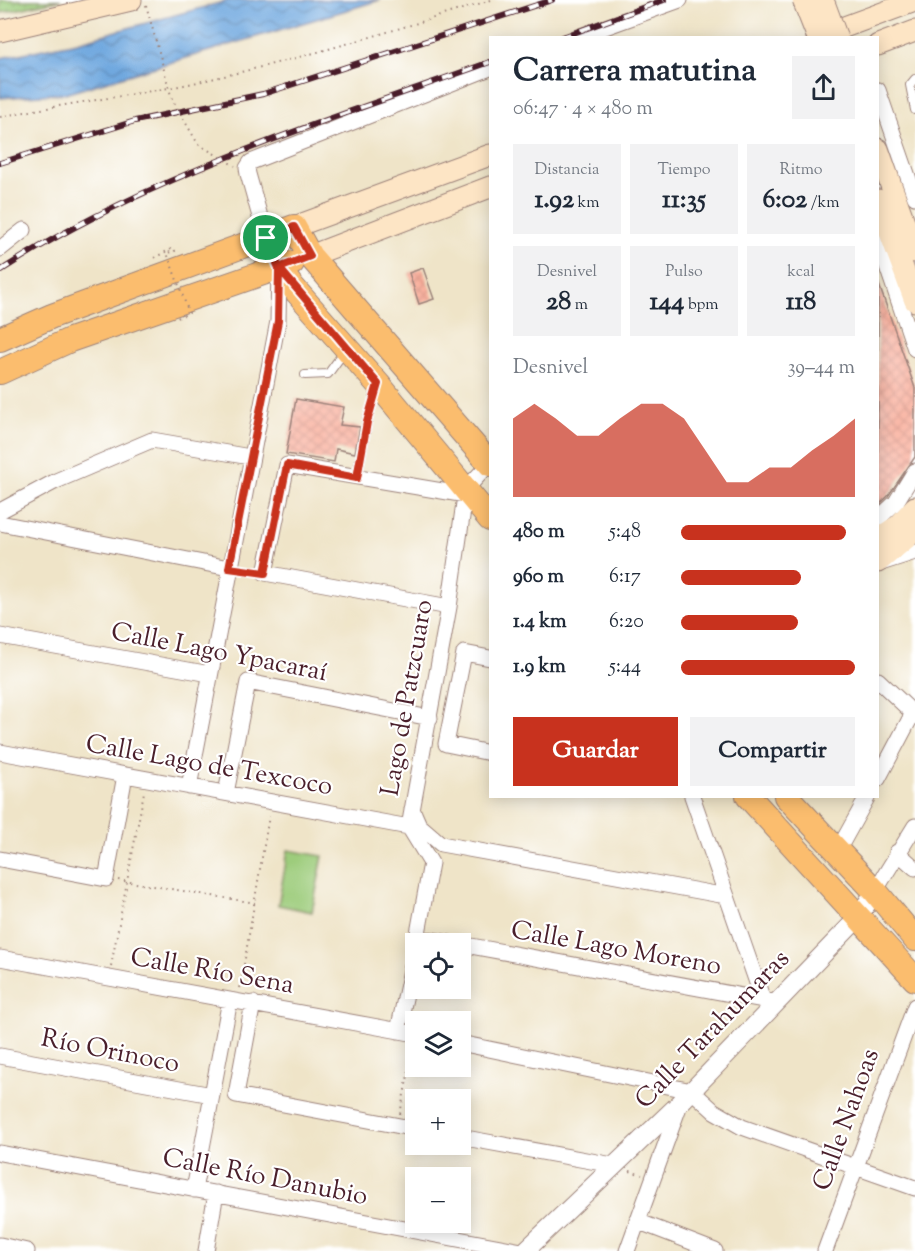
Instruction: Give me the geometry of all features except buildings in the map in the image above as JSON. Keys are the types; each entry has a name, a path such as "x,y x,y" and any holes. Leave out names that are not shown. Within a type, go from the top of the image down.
{"main road":[{"path":"0,31 130,0"},
{"path":"803,0 815,36"},
{"path":"823,0 836,36"},
{"path":"821,36 915,1"},
{"path":"879,45 915,31"},
{"path":"879,152 915,252"},
{"path":"0,339 52,316 489,155"},
{"path":"0,372 70,340 279,268 489,187"},
{"path":"879,203 915,301"},
{"path":"294,227 310,256 489,463"},
{"path":"266,238 279,268 489,518"},
{"path":"879,538 899,525 915,507"},
{"path":"879,562 915,531"},
{"path":"750,798 822,876 857,919 915,979"},
{"path":"788,798 875,891 915,939"}],"street":[{"path":"581,36 680,0"},
{"path":"266,238 248,169 489,68"},
{"path":"879,93 915,197"},
{"path":"0,249 24,230"},
{"path":"879,243 915,349"},
{"path":"189,787 250,457 278,321 279,268"},
{"path":"0,511 56,481 152,440 250,457"},
{"path":"449,608 265,573 287,465 357,478 466,492 489,465"},
{"path":"879,518 896,502 915,471"},
{"name":"Lago de Patzcuaro","path":"431,863 409,827 449,608 466,492"},
{"path":"0,523 229,568"},
{"path":"879,563 914,552"},
{"name":"Calle Lago Ypacaraí","path":"0,636 210,674"},
{"name":"Lago de Patzcuaro","path":"489,658 464,653 446,744 489,753"},
{"path":"879,681 914,714 879,777"},
{"name":"Calle Lago Ypacaraí","path":"226,793 248,682 430,718"},
{"name":"Calle Lago de Texcoco","path":"0,752 409,827"},
{"path":"0,859 106,879 125,775"},
{"path":"693,798 726,896 769,1001"},
{"path":"837,852 867,798"},
{"path":"412,809 419,825 432,838 447,846 726,896"},
{"name":"Calle Tarahumaras","path":"524,1251 686,1097 769,1001 857,919 915,826"},
{"path":"418,933 431,863 432,838"},
{"path":"897,852 915,868"},
{"name":"Calle Lago Moreno","path":"471,946 769,1001"},
{"name":"Calle Río Sena","path":"0,958 405,1033"},
{"path":"398,1031 405,996"},
{"path":"194,1190 212,1095 234,1001"},
{"path":"254,1004 236,1095 405,1127"},
{"name":"Calle Nahoas","path":"825,1251 915,1006"},
{"path":"471,1046 686,1097 742,1127 915,1188"},
{"name":"Río Orinoco","path":"0,1056 212,1095"},
{"path":"627,1251 686,1097"},
{"path":"471,1139 613,1165"},
{"name":"Calle Río Danubio","path":"0,1153 524,1251"},
{"path":"206,1251 216,1193"},
{"path":"637,1221 715,1251"},
{"path":"0,1245 27,1251"}],"lane":[{"path":"915,79 910,85 915,110"},
{"path":"305,375 324,376 328,374 346,348"},
{"path":"357,478 367,422 378,384"}],"path":[{"path":"0,117 184,84 270,64 395,30 490,0"},
{"path":"148,13 172,99 198,144 248,169"},
{"path":"154,258 173,248 175,250 167,253 189,313 175,319"},
{"path":"109,978 146,779"},
{"path":"234,1001 256,903 271,801"},
{"path":"106,879 128,880 256,903"},
{"path":"398,1125 408,1077"},
{"path":"613,1165 653,1179"}],"green space":[{"path":"0,0 61,0 0,13"},
{"path":"288,850 323,856 312,912 278,905"}],"water":[{"path":"230,0 380,0 68,93 0,98 0,58 77,42"}],"railway":[{"path":"0,163 135,121 263,94 552,0"},
{"path":"565,36 664,0"},
{"path":"0,271 57,237 177,178 302,129 489,62"}],"route":[{"path":"266,238 279,268 278,321 229,568 265,573 287,465 357,478 367,422 378,384 290,284 279,268 310,256 294,227 266,238"}]}
